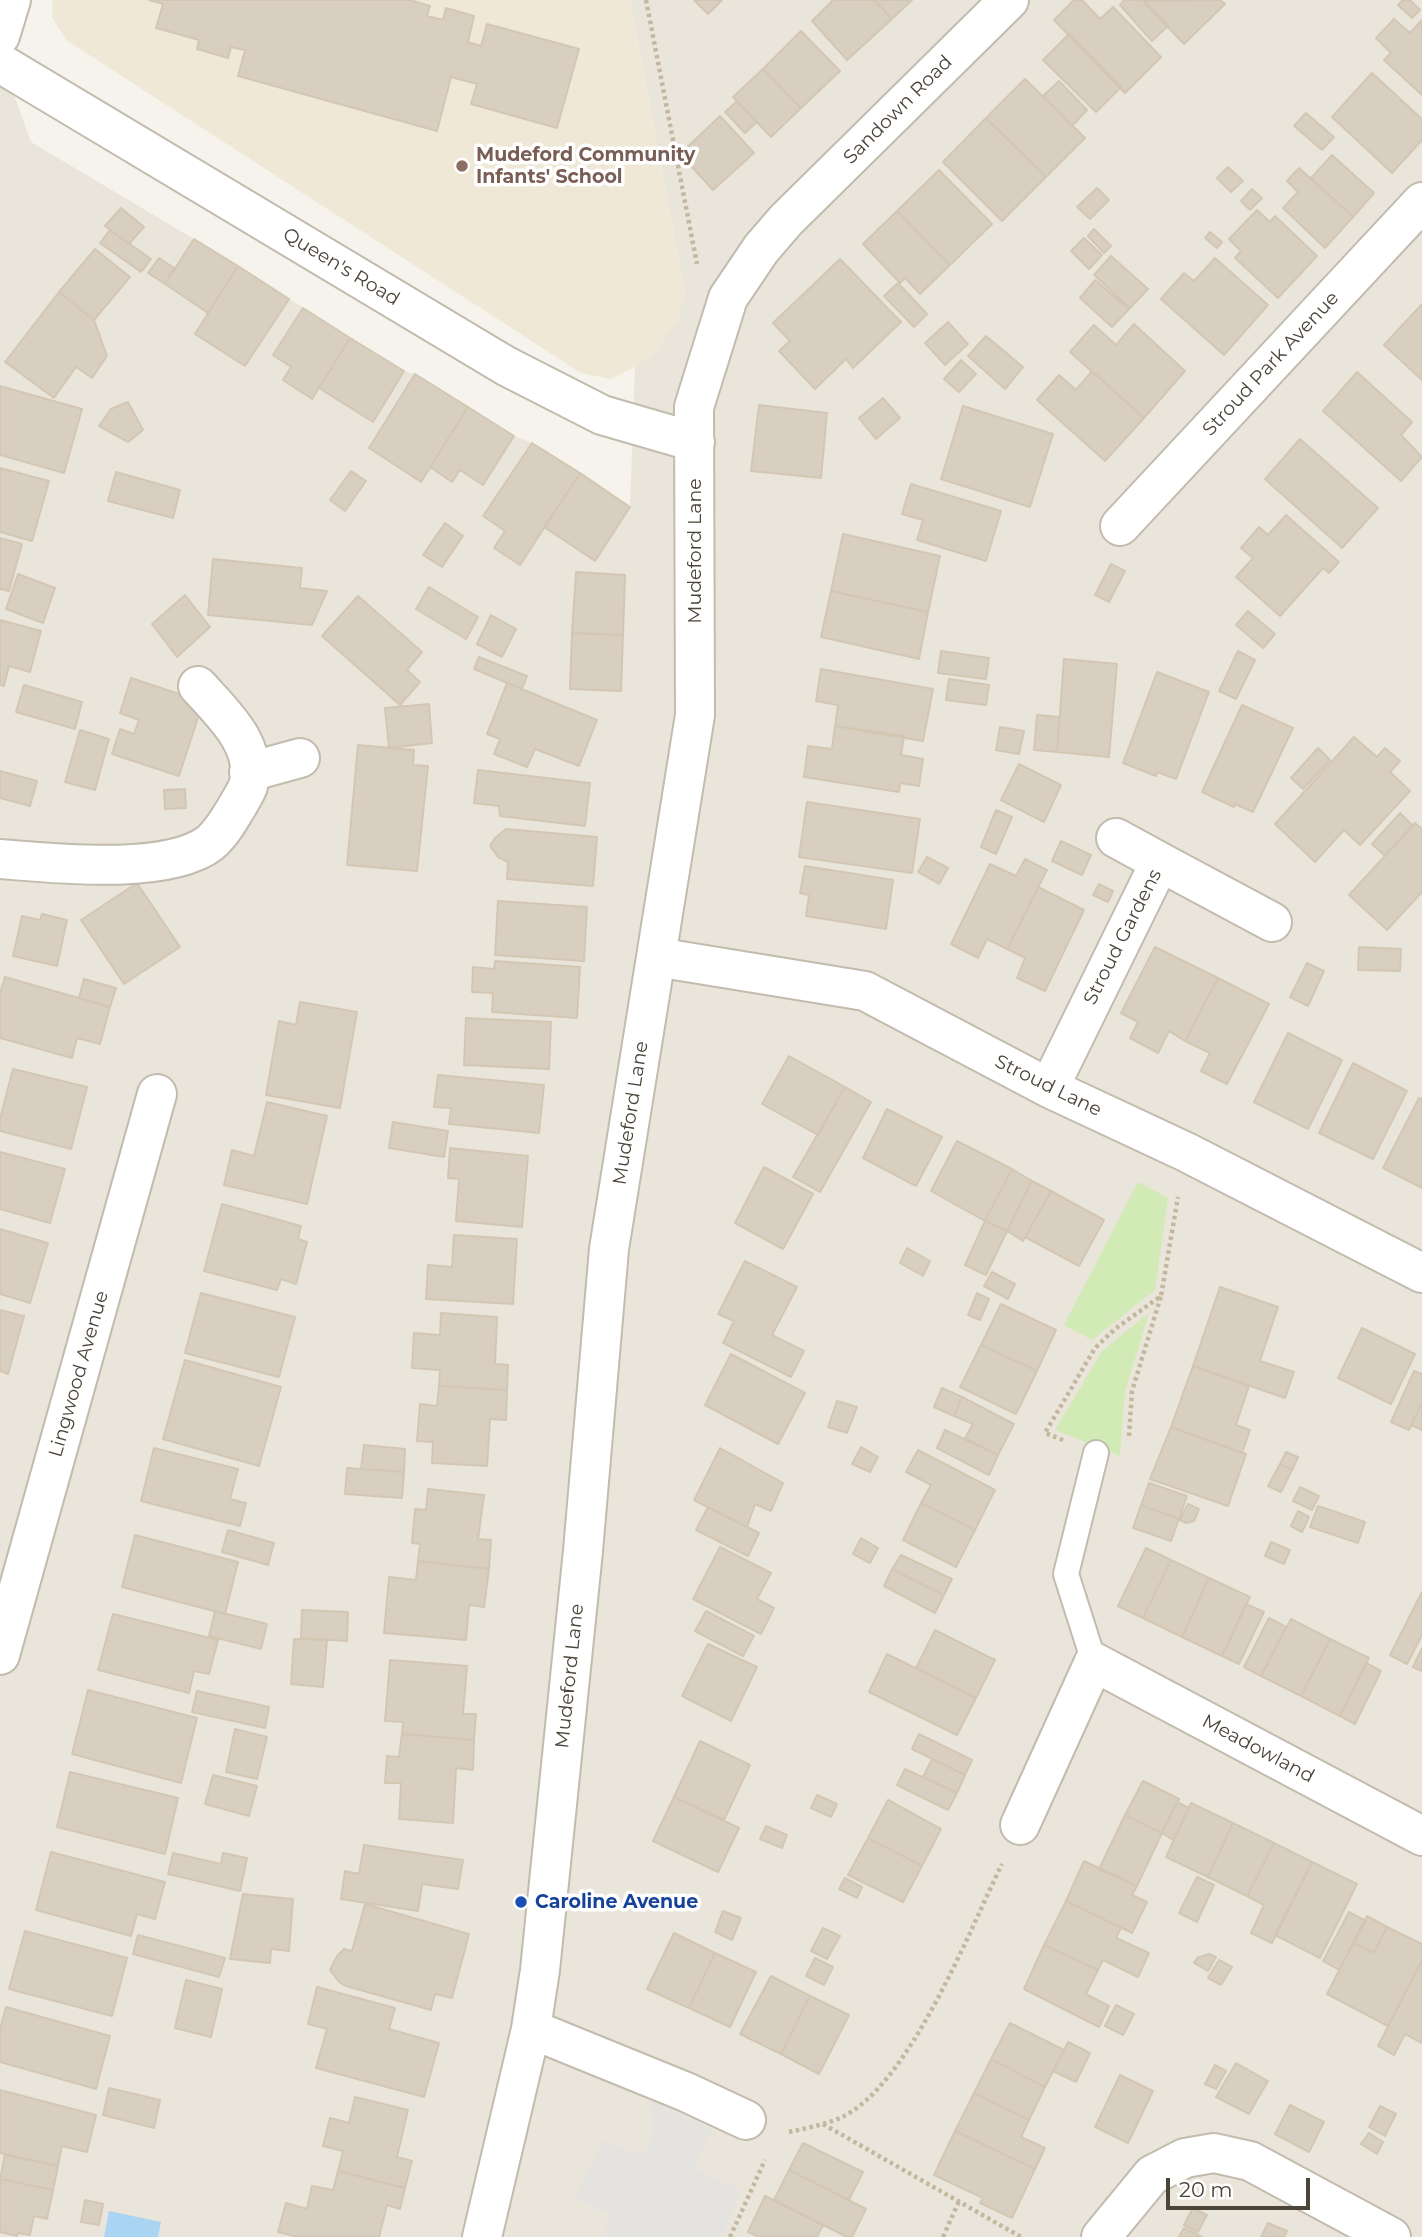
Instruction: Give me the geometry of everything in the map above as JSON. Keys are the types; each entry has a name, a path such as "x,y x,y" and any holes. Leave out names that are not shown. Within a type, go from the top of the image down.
{"street":[{"path":"0,36 11,0"},
{"name":"Sandown Road","path":"786,220 1009,0"},
{"name":"Queen's Road","path":"0,63 506,366 602,415 695,442"},
{"name":"Stroud Park Avenue","path":"1120,526 1422,202"},
{"name":"Mudeford Lane","path":"482,2237 531,2029 540,1970 583,1551 609,1249 695,715 694,407 728,298 761,249 786,220"},
{"path":"0,859 90,866 183,856 209,843 227,824 248,785 249,760 237,730 198,686"},
{"path":"248,772 300,758"},
{"path":"1116,838 1160,862"},
{"name":"Stroud Gardens","path":"1049,1088 1160,862 1272,922"},
{"name":"Stroud Lane","path":"656,957 865,991 1049,1088 1186,1152 1422,1273"},
{"name":"Lingwood Avenue","path":"0,1654 158,1094"},
{"path":"1020,1825 1094,1662"},
{"name":"Meadowland","path":"1094,1662 1422,1836"},
{"path":"531,2029 687,2105 762,2125"},
{"path":"1101,2237 1152,2175 1185,2158 1214,2153 1250,2161 1391,2237"}],"lane":[{"path":"1094,1662 1066,1574 1096,1453"}],"path":[{"path":"646,0 697,264"},
{"path":"1161,1297 1115,1329 1095,1348 1045,1433 1125,1464 1132,1391 1161,1297 1186,1152"},
{"path":"730,2237 762,2125 785,2133 842,2117 871,2095 898,2066 928,2017 1020,1825"},
{"path":"823,2123 1021,2237"},
{"path":"943,2237 959,2201"}],"shaded area":[{"name":"Mudeford Community Infants' School","path":"53,0 630,0 685,293 678,320 656,350 635,367 611,379 581,373 66,40 52,17"},
{"path":"630,0 1422,0 1422,2237 0,2237 0,57 31,142 194,239 404,371 415,374 514,436 532,443 630,507 635,367 656,350 685,293"},
{"path":"651,2099 712,2128 694,2168 742,2191 721,2237 601,2237 612,2215 575,2198 603,2139 643,2157 653,2134"}],"green space":[{"path":"1138,1182 1168,1198 1155,1290 1092,1340 1064,1325"},
{"path":"1149,1313 1125,1391 1120,1456 1055,1430 1102,1351"}],"water":[{"path":"109,2211 161,2222 158,2237 104,2237"}],"building":[{"path":"149,0 410,0 430,6 427,16 443,20 446,8 474,16 468,42 481,46 487,24 579,49 557,128 471,104 477,84 451,77 437,131 238,76 245,50 231,47 228,58 197,49 199,40 156,28 163,4"},
{"path":"694,0 722,0 708,14"},
{"path":"833,0 874,0 892,19 847,60 812,21"},
{"path":"874,0 912,0 892,19"},
{"path":"1074,0 1082,0 1100,19 1113,7 1161,57 1125,93 1054,20"},
{"path":"1124,0 1143,0 1168,26 1152,41 1120,5"},
{"path":"1220,0 1225,4 1184,44 1143,1"},
{"path":"1403,0 1410,0 1420,10 1412,18 1398,5"},
{"path":"1394,19 1410,33 1422,20 1422,95 1384,60 1391,53 1376,38"},
{"path":"801,31 840,71 801,108 763,69"},
{"path":"1069,34 1121,87 1096,112 1043,60"},
{"path":"763,69 801,108 771,137 733,97"},
{"path":"1372,73 1422,119 1422,140 1392,173 1332,117"},
{"path":"1025,79 1085,138 1046,177 986,118"},
{"path":"1059,81 1087,110 1072,126 1043,96"},
{"path":"737,101 757,122 745,133 725,112"},
{"path":"1306,113 1334,137 1322,150 1294,126"},
{"path":"720,116 754,153 713,190 680,154"},
{"path":"986,118 1046,177 1002,221 943,162"},
{"path":"1332,155 1374,193 1353,217 1311,178"},
{"path":"1228,167 1243,181 1231,192 1217,178"},
{"path":"1299,168 1353,217 1325,248 1283,208 1298,192 1287,181"},
{"path":"939,170 992,224 950,265 897,211"},
{"path":"1097,188 1109,200 1090,219 1077,207"},
{"path":"1252,189 1262,198 1250,210 1241,201"},
{"path":"121,208 144,227 129,244 105,226"},
{"path":"1257,210 1270,222 1275,216 1317,256 1278,298 1235,258 1241,251 1229,239"},
{"path":"897,211 950,265 920,294 905,278 900,283 863,244"},
{"path":"1094,229 1111,246 1104,253 1088,236"},
{"path":"110,230 151,259 141,272 100,243"},
{"path":"1210,232 1222,242 1217,248 1205,238"},
{"path":"1084,238 1102,255 1089,269 1071,251"},
{"path":"194,239 238,266 208,313 165,284"},
{"path":"95,249 130,277 94,320 59,292"},
{"path":"1111,256 1148,289 1130,308 1094,275"},
{"path":"159,258 174,268 165,284 148,273"},
{"path":"1215,258 1268,305 1224,355 1161,299 1184,273 1194,281"},
{"path":"840,259 901,322 853,368 846,359 815,389 779,351 790,341 773,323"},
{"path":"238,266 289,299 245,366 195,334"},
{"path":"1095,280 1129,309 1112,327 1080,298"},
{"path":"898,283 927,314 914,327 884,296"},
{"path":"59,292 94,320 107,356 92,378 76,367 54,398 5,362"},
{"path":"1422,304 1422,380 1384,345"},
{"path":"303,308 350,338 312,399 283,380 291,367 273,355"},
{"path":"948,322 968,344 945,365 925,343"},
{"path":"1134,324 1185,371 1144,418 1070,352 1094,325 1116,345"},
{"path":"986,336 1023,367 1005,389 968,356"},
{"path":"350,338 404,371 373,422 319,388"},
{"path":"961,360 976,374 959,392 944,379"},
{"path":"1092,371 1144,418 1105,461 1037,400 1059,375 1076,390"},
{"path":"1357,372 1412,422 1401,435 1422,457 1401,481 1323,411"},
{"path":"415,374 468,407 421,482 369,448"},
{"path":"0,386 82,409 64,473 0,455"},
{"path":"883,398 900,418 876,439 859,418"},
{"path":"128,402 143,430 128,442 99,426 111,409"},
{"path":"759,405 827,413 821,478 751,471"},
{"path":"963,406 1053,434 1030,507 941,479"},
{"path":"468,407 514,436 483,485 460,470 452,482 430,467"},
{"path":"1300,439 1378,508 1342,548 1265,479"},
{"path":"532,443 580,473 520,565 494,548 505,531 483,516"},
{"path":"0,468 49,481 32,541 0,532"},
{"path":"351,471 366,481 345,511 330,500"},
{"path":"116,472 180,490 173,518 108,501"},
{"path":"580,473 630,507 595,561 544,527"},
{"path":"911,484 1001,511 986,561 917,540 923,520 902,514"},
{"path":"1286,515 1339,562 1329,573 1323,568 1280,616 1236,577 1253,558 1241,548 1259,527 1268,535"},
{"path":"445,523 463,536 442,567 423,555"},
{"path":"843,534 940,556 928,612 831,591"},
{"path":"0,538 22,544 9,591 0,589"},
{"path":"213,559 302,568 300,588 327,591 312,625 208,615"},
{"path":"1111,564 1125,571 1109,602 1095,595"},
{"path":"576,572 625,575 623,635 572,633"},
{"path":"18,574 55,588 43,623 6,609"},
{"path":"429,587 478,617 466,639 416,609"},
{"path":"831,591 928,612 919,659 821,637"},
{"path":"185,595 210,627 177,657 152,624"},
{"path":"358,596 422,652 407,670 420,682 400,705 322,636"},
{"path":"1248,611 1275,634 1263,648 1236,625"},
{"path":"491,615 516,629 502,657 477,644"},
{"path":"0,620 41,631 30,672 9,666 4,686 0,685"},
{"path":"572,633 623,635 621,691 570,689"},
{"path":"941,651 989,658 986,679 938,673"},
{"path":"1238,651 1255,660 1236,699 1219,691"},
{"path":"479,657 527,676 522,689 474,669"},
{"path":"1064,659 1117,664 1109,757 1057,752"},
{"path":"821,669 933,689 923,741 835,726 838,705 816,701"},
{"path":"1157,672 1209,692 1176,779 1157,772 1156,776 1123,763"},
{"path":"131,678 203,702 179,776 112,754 120,729 134,734 139,720 120,713"},
{"path":"949,679 989,685 986,705 946,700"},
{"path":"507,683 597,720 579,766 535,749 527,767 494,754 500,739 487,734"},
{"path":"24,685 82,702 75,729 16,712"},
{"path":"429,704 432,743 389,748 385,708"},
{"path":"1242,705 1293,728 1253,812 1235,804 1234,807 1202,792"},
{"path":"1037,715 1059,717 1057,752 1034,750"},
{"path":"835,726 904,736 901,755 923,759 919,786 900,783 899,792 804,777 808,746 832,749"},
{"path":"1000,727 1024,731 1019,754 996,750"},
{"path":"80,730 109,739 95,790 65,782"},
{"path":"1354,737 1377,757 1385,748 1400,761 1390,772 1410,791 1360,845 1344,830 1315,862 1275,824"},
{"path":"358,745 414,750 413,765 428,766 417,871 347,865"},
{"path":"1318,748 1330,760 1303,789 1291,778"},
{"path":"1019,764 1061,785 1044,822 1001,800"},
{"path":"478,770 590,783 585,826 500,816 499,806 474,803"},
{"path":"0,771 37,781 30,806 0,798"},
{"path":"185,789 186,808 165,809 164,790"},
{"path":"807,802 920,819 912,873 799,857"},
{"path":"996,810 1012,817 996,854 981,847"},
{"path":"1400,813 1413,826 1385,856 1372,844"},
{"path":"1415,823 1422,829 1422,892 1387,930 1349,895"},
{"path":"506,829 597,837 593,886 507,879 508,862 498,857 490,846"},
{"path":"1061,841 1091,855 1082,875 1052,861"},
{"path":"927,857 948,868 939,884 918,872"},
{"path":"1025,859 1047,870 1007,949 987,939 978,958 951,944 990,864 1016,876"},
{"path":"805,866 893,880 886,929 806,916 809,895 800,893"},
{"path":"137,883 180,947 124,984 81,920"},
{"path":"1099,884 1113,891 1108,902 1093,895"},
{"path":"1038,887 1084,910 1045,991 1017,978 1025,958 1007,949"},
{"path":"498,901 587,907 584,961 495,955"},
{"path":"42,914 67,920 57,966 13,956 22,916 40,920"},
{"path":"1155,947 1218,978 1185,1041 1169,1031 1158,1053 1130,1038 1138,1022 1121,1013"},
{"path":"1359,947 1401,949 1400,971 1358,970"},
{"path":"495,961 580,967 577,1018 492,1012 493,993 472,992 473,967 494,969"},
{"path":"1307,963 1324,971 1308,1006 1290,997"},
{"path":"5,977 110,1007 100,1044 77,1038 72,1058 0,1038 0,993"},
{"path":"1218,978 1269,1004 1227,1084 1201,1071 1210,1053 1185,1041"},
{"path":"84,979 116,988 110,1007 79,998"},
{"path":"300,1002 357,1012 340,1108 266,1095 279,1021 296,1025"},
{"path":"466,1018 551,1022 549,1069 464,1065"},
{"path":"1288,1033 1342,1060 1308,1129 1254,1102"},
{"path":"789,1056 845,1087 818,1135 762,1104"},
{"path":"1353,1063 1407,1091 1373,1159 1319,1133"},
{"path":"13,1069 87,1087 71,1149 0,1131 0,1119"},
{"path":"438,1075 544,1085 539,1133 449,1124 451,1108 434,1107"},
{"path":"845,1087 871,1102 820,1192 793,1177"},
{"path":"1419,1098 1422,1099 1422,1188 1383,1168"},
{"path":"267,1102 327,1116 307,1204 224,1185 232,1150 254,1156"},
{"path":"887,1109 942,1137 916,1186 863,1158"},
{"path":"393,1122 448,1131 444,1157 389,1148"},
{"path":"957,1141 1012,1169 985,1221 931,1191"},
{"path":"450,1148 528,1156 522,1227 456,1221 459,1179 448,1178"},
{"path":"0,1152 65,1169 50,1223 0,1209"},
{"path":"764,1167 813,1194 783,1249 735,1223"},
{"path":"1012,1169 1032,1181 1007,1231 985,1221"},
{"path":"1032,1181 1051,1191 1023,1241 1007,1231"},
{"path":"1051,1191 1104,1220 1079,1266 1025,1237"},
{"path":"222,1204 301,1226 298,1239 307,1242 296,1284 281,1279 277,1290 204,1271"},
{"path":"985,1221 1007,1231 986,1275 965,1265"},
{"path":"0,1229 48,1243 30,1303 0,1294"},
{"path":"454,1235 517,1239 513,1304 426,1299 428,1265 452,1267"},
{"path":"907,1248 930,1261 923,1276 900,1263"},
{"path":"745,1261 797,1287 772,1335 804,1351 791,1377 723,1343 734,1321 718,1314"},
{"path":"992,1272 1015,1284 1008,1299 984,1286"},
{"path":"1220,1287 1278,1307 1260,1361 1294,1372 1285,1398 1193,1366"},
{"path":"201,1293 295,1317 279,1377 185,1353"},
{"path":"977,1293 989,1299 980,1320 968,1315"},
{"path":"1001,1304 1056,1330 1037,1371 981,1345"},
{"path":"0,1310 24,1316 8,1374 0,1371"},
{"path":"441,1313 497,1317 495,1364 508,1365 507,1390 439,1386 440,1370 412,1368 414,1333 440,1335"},
{"path":"1362,1328 1415,1354 1391,1404 1338,1378"},
{"path":"981,1345 1037,1371 1016,1414 960,1387"},
{"path":"731,1354 805,1393 778,1444 705,1405"},
{"path":"185,1360 281,1387 259,1466 163,1439"},
{"path":"1193,1366 1249,1386 1236,1425 1250,1430 1242,1453 1171,1427"},
{"path":"1414,1371 1422,1374 1422,1403 1409,1430 1391,1422"},
{"path":"439,1386 507,1390 506,1420 490,1419 487,1466 432,1463 433,1442 417,1441 420,1404 437,1406"},
{"path":"942,1388 962,1397 954,1416 934,1407"},
{"path":"962,1397 1014,1424 998,1455 965,1438 973,1424 954,1416"},
{"path":"837,1401 857,1407 847,1433 828,1427"},
{"path":"1422,1403 1422,1430 1411,1425"},
{"path":"1171,1427 1246,1454 1228,1506 1150,1479"},
{"path":"945,1430 998,1455 989,1475 937,1448"},
{"path":"364,1445 405,1449 404,1472 361,1469"},
{"path":"861,1447 878,1457 870,1472 852,1464"},
{"path":"154,1448 238,1469 230,1499 246,1503 240,1526 141,1501"},
{"path":"720,1448 783,1483 771,1511 755,1504 747,1527 694,1500"},
{"path":"918,1450 995,1490 975,1530 921,1503 931,1485 906,1472"},
{"path":"1286,1452 1298,1457 1292,1470 1280,1464"},
{"path":"1280,1464 1292,1470 1281,1492 1268,1486"},
{"path":"347,1468 404,1472 402,1498 345,1494"},
{"path":"1149,1483 1187,1496 1179,1519 1141,1505"},
{"path":"1300,1487 1319,1496 1312,1510 1293,1501"},
{"path":"428,1489 484,1495 478,1539 491,1540 489,1569 418,1561 420,1544 412,1543 415,1509 426,1510"},
{"path":"921,1503 975,1530 956,1567 903,1540"},
{"path":"1188,1504 1199,1509 1194,1521 1186,1523 1180,1520"},
{"path":"1141,1505 1179,1519 1171,1541 1133,1528"},
{"path":"1318,1506 1365,1522 1358,1543 1310,1527"},
{"path":"708,1507 759,1533 748,1556 696,1530"},
{"path":"1298,1511 1309,1517 1302,1532 1291,1526"},
{"path":"228,1530 274,1543 268,1565 222,1552"},
{"path":"135,1535 238,1562 225,1614 122,1587"},
{"path":"861,1538 878,1548 870,1563 853,1554"},
{"path":"1271,1542 1290,1550 1284,1564 1265,1556"},
{"path":"720,1547 771,1573 757,1599 774,1608 761,1634 693,1599"},
{"path":"1146,1548 1171,1560 1143,1618 1118,1606"},
{"path":"901,1555 952,1579 944,1595 892,1569"},
{"path":"1171,1560 1209,1578 1182,1637 1143,1618"},
{"path":"418,1561 489,1569 484,1607 469,1605 466,1640 384,1633 389,1577 416,1580"},
{"path":"892,1569 944,1595 935,1613 884,1586"},
{"path":"1209,1578 1250,1597 1222,1656 1182,1637"},
{"path":"1422,1592 1422,1635 1407,1664 1390,1655"},
{"path":"1246,1604 1264,1612 1239,1664 1222,1656"},
{"path":"302,1610 348,1612 347,1641 301,1638"},
{"path":"215,1611 267,1624 261,1649 209,1636"},
{"path":"706,1611 754,1636 743,1656 695,1631"},
{"path":"113,1614 218,1640 209,1674 194,1671 189,1693 98,1670"},
{"path":"1269,1618 1286,1627 1261,1676 1244,1667"},
{"path":"1291,1619 1330,1639 1301,1696 1261,1676"},
{"path":"935,1630 995,1660 976,1698 916,1668"},
{"path":"294,1639 327,1640 323,1687 291,1684"},
{"path":"1330,1639 1369,1658 1340,1716 1301,1696"},
{"path":"708,1644 757,1667 731,1721 682,1696"},
{"path":"1422,1648 1422,1671 1413,1667"},
{"path":"887,1654 976,1698 957,1735 869,1692"},
{"path":"390,1660 467,1666 463,1714 476,1714 474,1740 402,1734 403,1722 385,1721"},
{"path":"1366,1663 1381,1671 1355,1724 1340,1716"},
{"path":"88,1690 197,1718 181,1783 72,1754"},
{"path":"197,1691 269,1707 265,1728 192,1712"},
{"path":"235,1729 267,1737 257,1779 226,1772"},
{"path":"402,1734 474,1740 473,1770 456,1768 453,1823 399,1819 401,1783 385,1783 387,1756 399,1757"},
{"path":"919,1734 972,1760 965,1775 912,1749"},
{"path":"700,1741 750,1765 724,1820 674,1797"},
{"path":"932,1759 965,1775 957,1793 923,1777"},
{"path":"905,1769 957,1793 948,1810 897,1785"},
{"path":"70,1772 178,1798 165,1854 57,1827"},
{"path":"213,1775 257,1786 249,1816 205,1804"},
{"path":"1143,1781 1179,1799 1162,1833 1125,1815"},
{"path":"817,1795 837,1804 831,1817 811,1808"},
{"path":"674,1797 739,1828 718,1872 653,1841"},
{"path":"888,1800 941,1829 922,1866 868,1838"},
{"path":"1177,1802 1189,1808 1173,1840 1162,1833"},
{"path":"1191,1803 1233,1823 1208,1877 1166,1857"},
{"path":"1125,1815 1162,1833 1137,1886 1099,1869"},
{"path":"1233,1823 1274,1843 1247,1896 1208,1877"},
{"path":"766,1826 787,1835 782,1848 760,1839"},
{"path":"868,1838 922,1866 903,1902 848,1875"},
{"path":"1274,1843 1312,1862 1272,1943 1251,1933 1264,1905 1247,1896"},
{"path":"364,1845 463,1860 458,1889 422,1884 418,1911 341,1899 345,1871 359,1874"},
{"path":"51,1852 165,1882 155,1919 137,1914 131,1936 36,1910"},
{"path":"173,1853 221,1864 223,1853 247,1858 240,1891 168,1874"},
{"path":"1084,1861 1137,1886 1132,1895 1147,1902 1132,1933 1066,1901"},
{"path":"1312,1862 1357,1884 1320,1958 1275,1935"},
{"path":"1197,1877 1214,1885 1197,1922 1179,1913"},
{"path":"845,1878 862,1887 857,1898 839,1889"},
{"path":"243,1894 293,1899 289,1951 271,1949 270,1963 230,1959"},
{"path":"1066,1901 1121,1928 1116,1938 1149,1953 1138,1977 1103,1960 1098,1970 1044,1945"},
{"path":"365,1904 469,1934 452,1998 435,1994 431,2010 339,1982 330,1970 344,1949 352,1951"},
{"path":"723,1911 741,1918 732,1940 715,1932"},
{"path":"1349,1912 1366,1921 1339,1970 1323,1961"},
{"path":"1367,1916 1387,1927 1374,1953 1353,1943"},
{"path":"1387,1927 1422,1944 1422,1960 1388,2026 1327,1994 1353,1943 1374,1953"},
{"path":"823,1928 840,1936 827,1959 811,1951"},
{"path":"25,1931 127,1958 112,2016 9,1989"},
{"path":"674,1933 715,1953 689,2008 647,1989"},
{"path":"138,1935 225,1958 219,1977 133,1954"},
{"path":"1044,1945 1098,1970 1086,1994 1109,2006 1099,2027 1024,1989"},
{"path":"715,1953 756,1972 730,2027 689,2008"},
{"path":"1209,1954 1216,1957 1208,1971 1194,1963 1197,1958"},
{"path":"815,1958 833,1967 824,1985 806,1976"},
{"path":"1219,1960 1232,1967 1221,1985 1208,1978"},
{"path":"1422,1960 1422,2043 1405,2034 1394,2055 1378,2046"},
{"path":"771,1976 810,1996 781,2054 740,2034"},
{"path":"186,1980 222,1989 211,2037 175,2028"},
{"path":"317,1987 395,2008 389,2029 439,2043 424,2097 316,2068 327,2029 308,2024"},
{"path":"810,1996 849,2015 819,2074 781,2054"},
{"path":"1116,2005 1134,2014 1123,2035 1105,2026"},
{"path":"6,2007 110,2036 96,2089 0,2062 0,2029"},
{"path":"1010,2023 1064,2050 1045,2087 991,2059"},
{"path":"1068,2042 1090,2053 1076,2082 1053,2071"},
{"path":"991,2059 1045,2087 1029,2120 974,2093"},
{"path":"1236,2063 1268,2081 1249,2114 1216,2097"},
{"path":"1215,2065 1226,2071 1216,2089 1205,2084"},
{"path":"1120,2075 1153,2091 1128,2143 1095,2127"},
{"path":"109,2088 160,2100 154,2128 103,2115"},
{"path":"0,2090 96,2115 87,2152 62,2146 58,2166 0,2153"},
{"path":"974,2093 1029,2120 1021,2137 1045,2148 1035,2169 955,2131"},
{"path":"355,2097 408,2110 397,2157 412,2161 405,2188 338,2171 343,2151 323,2146 330,2118 349,2123"},
{"path":"1290,2105 1324,2122 1309,2152 1275,2134"},
{"path":"1380,2106 1396,2114 1385,2136 1369,2127"},
{"path":"955,2131 1035,2169 1012,2218 980,2203 983,2198 934,2175"},
{"path":"1369,2133 1383,2142 1377,2154 1361,2144"},
{"path":"803,2143 863,2172 849,2200 789,2170"},
{"path":"5,2155 58,2166 53,2190 0,2179"},
{"path":"789,2170 866,2209 852,2237 847,2237 774,2200"},
{"path":"338,2171 405,2188 400,2209 387,2205 379,2237 298,2237 278,2232 286,2203 307,2209 312,2186 333,2190"},
{"path":"0,2179 53,2190 47,2219 34,2216 30,2235 18,2233 17,2236 0,2232"},
{"path":"765,2196 823,2225 817,2237 759,2237 748,2232"},
{"path":"85,2200 103,2204 99,2225 81,2222"},
{"path":"1193,2208 1207,2215 1198,2232 1184,2225"},
{"path":"1268,2223 1287,2231 1284,2237 1261,2237"},
{"path":"1184,2228 1202,2237 1179,2237"}],"place":[{"name":"Mudeford Community Infants' School","path":"462,166"},
{"name":"Caroline Avenue","path":"521,1902"}]}
